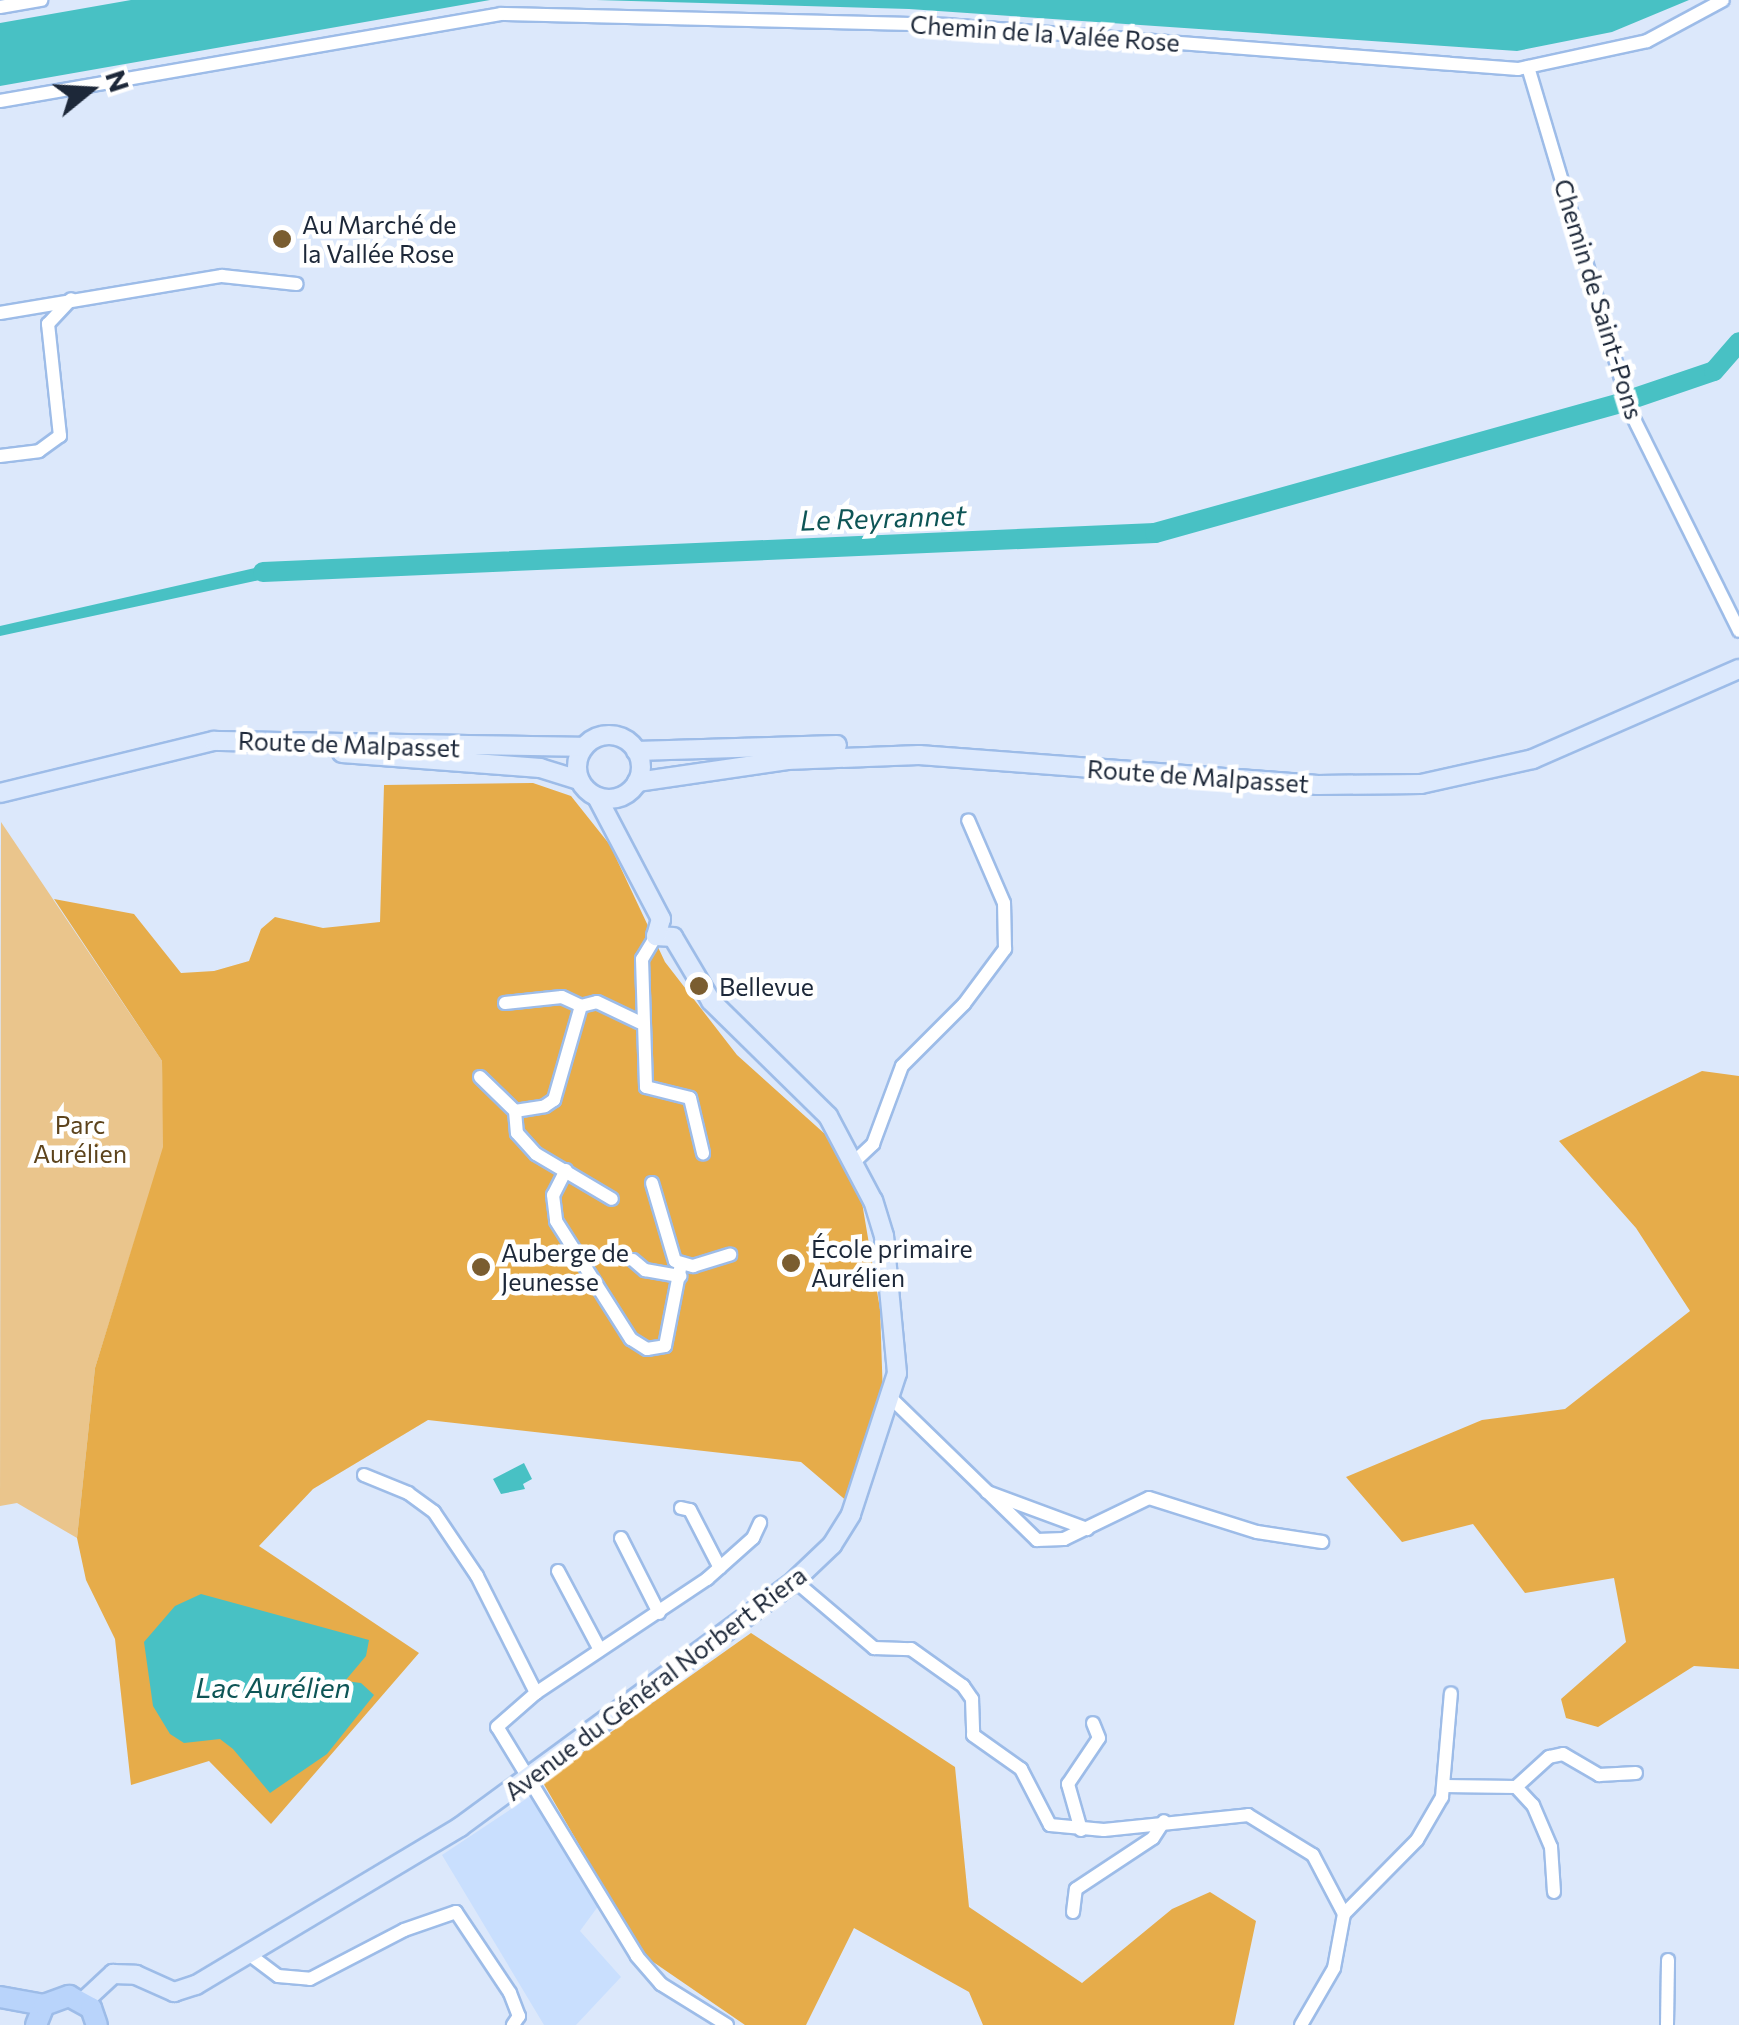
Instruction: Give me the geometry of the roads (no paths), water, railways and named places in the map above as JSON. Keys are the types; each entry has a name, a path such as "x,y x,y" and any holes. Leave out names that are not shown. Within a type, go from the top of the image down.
{"main road":[{"name":"Route de Malpasset","path":"636,751 916,744 1367,777 1419,774 1528,748 1739,657"},
{"name":"Route de Malpasset","path":"634,786 787,760 919,755 1318,785 1421,784 1532,759 1739,669"},
{"path":"608,735 636,751 634,786 598,797 580,780 584,747 608,735"},
{"name":"Route de Malpasset","path":"1,792 214,741 584,747"},
{"name":"Route de Malpasset","path":"1,792 181,757 254,748 540,768 580,780"},
{"name":"Avenue du Général Norbert Riera","path":"628,851 634,786"},
{"name":"Avenue du Général Norbert Riera","path":"84,2001 113,1974 136,1976 174,1992 250,1954 528,1778 796,1581 850,1514 893,1400 897,1373 884,1236 856,1161 828,1116 711,1001 664,931 628,851 598,797"},
{"path":"38,2018 60,1996 84,2001 98,2024"},
{"path":"0,1997 38,2018"},
{"path":"0,2007 38,2018"}],"street":[{"path":"0,7 41,0"},
{"name":"Chemin de la Valée Rose","path":"0,101 501,14 946,25 1528,68 1647,41 1723,0"},
{"name":"Chemin de Saint-Pons","path":"1528,68 1628,399 1739,631"},
{"path":"0,313 222,276 297,284"},
{"path":"0,456 39,451 60,436 48,324 73,298"},
{"path":"856,1161 873,1144 902,1066 973,994 1005,949 1004,903 968,820"},
{"path":"664,931 642,959 639,1022 646,1088 690,1098 703,1153"},
{"path":"505,1003 562,997 581,1006 598,1002 639,1022"},
{"path":"515,1111 554,1100 581,1006"},
{"path":"480,1077 515,1111 520,1138 612,1199"},
{"path":"566,1170 554,1195 556,1221 631,1339 647,1349 664,1346 681,1270"},
{"path":"652,1184 670,1256 681,1270"},
{"path":"633,1260 645,1270 681,1270 730,1255"},
{"path":"893,1400 1037,1540 1087,1529 1149,1498 1257,1532 1322,1542"},
{"path":"364,1475 408,1492 434,1512 477,1576 536,1693"},
{"path":"985,1492 1087,1529"},
{"path":"681,1508 690,1510 720,1568"},
{"path":"727,2025 661,1984 636,1956 497,1727 536,1693 720,1568 753,1538 760,1523"},
{"path":"621,1538 659,1613"},
{"path":"558,1571 600,1650"},
{"path":"796,1581 874,1648 911,1649 963,1686 978,1741 1021,1769 1050,1825 1081,1830 1248,1815 1283,1830 1313,1855 1344,1914"},
{"path":"1301,2025 1334,1968 1344,1914 1416,1840 1444,1786 1451,1693"},
{"path":"1081,1830 1068,1784 1099,1738 1094,1723"},
{"path":"1444,1786 1516,1787 1550,1757 1563,1754 1599,1775 1636,1773"},
{"path":"1516,1787 1533,1805 1551,1846 1554,1892"},
{"path":"1073,1912 1076,1889 1153,1838 1164,1821"},
{"path":"250,1954 278,1976 310,1979 404,1930 456,1912 510,1993 518,2016 513,2025"},
{"path":"1667,2025 1668,1960"}],"water":[{"path":"131,0 490,0 0,86 0,23"},
{"path":"596,0 1689,0 1612,32 1517,51 909,9"},
{"path":"272,564 286,567 287,574 0,636 0,626"},
{"path":"524,1463 532,1479 523,1484 525,1489 501,1494 493,1479"},
{"name":"Lac Aurélien","path":"201,1594 369,1640 366,1656 345,1681 361,1683 374,1695 327,1754 270,1793 220,1739 184,1743 170,1734 153,1706 144,1642 175,1606"}],"waterway":[{"name":"Le Reyrannet","path":"263,572 1155,533 1620,403 1714,371 1739,342"}],"place":[{"name":"Au Marché de la Vallée Rose","path":"282,239"},
{"name":"Bellevue","path":"699,986"},
{"name":"École primaire Aurélien","path":"791,1263"},
{"name":"Auberge de Jeunesse","path":"481,1267"}],"park label":[{"name":"Parc Aurélien","path":"80,1140"}]}
